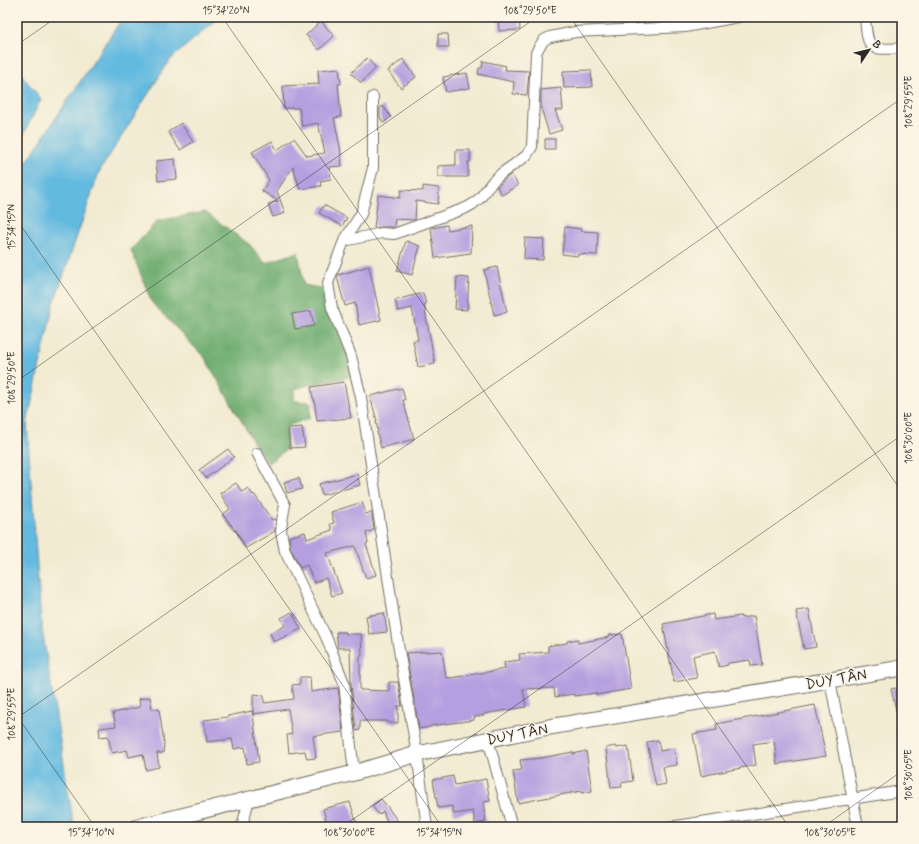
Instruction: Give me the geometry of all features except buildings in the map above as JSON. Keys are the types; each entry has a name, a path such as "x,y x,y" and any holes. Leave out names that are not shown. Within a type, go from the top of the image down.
{"street":[{"path":"344,241 382,233 394,234 466,208 480,198 493,181 502,173 526,156 532,147 536,53 544,40 550,37 575,32 685,26 738,17"},
{"path":"865,17 867,39 870,45 874,48 881,49 902,48"},
{"path":"374,97 373,168 361,214 344,241 328,283 332,308 351,356 361,397 427,827"},
{"path":"257,453 285,505 281,532 285,551 327,638 344,683 354,773"},
{"name":"DUY TÂN","path":"137,827 354,773 417,754 488,739 549,727 902,668"},
{"path":"830,680 858,827"},
{"path":"488,739 512,827"},
{"path":"669,827 902,791"},
{"path":"241,827 250,799"}],"green space":[{"path":"205,212 250,245 265,263 298,252 304,285 325,289 355,376 312,384 295,389 294,401 311,402 310,418 287,426 286,450 268,463 254,443 205,358 152,303 131,250 157,221"}],"water":[{"path":"123,17 219,17 169,61 99,172 53,306 27,424 41,623 74,827 17,827 17,170 22,169"},
{"path":"17,69 41,99 17,148"}]}
